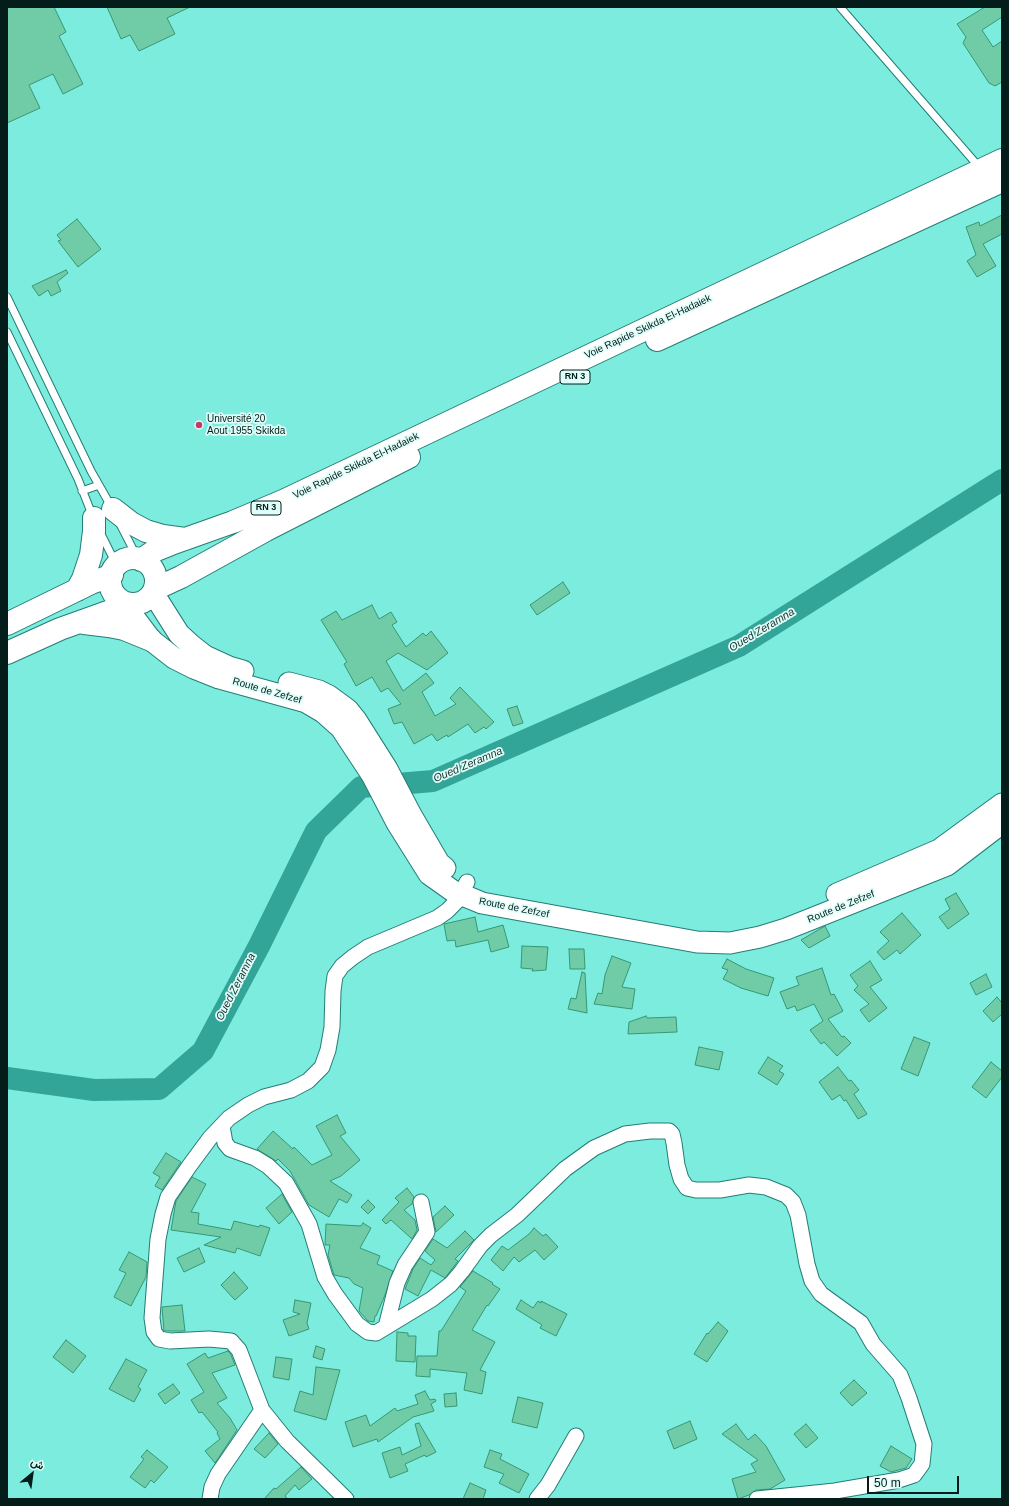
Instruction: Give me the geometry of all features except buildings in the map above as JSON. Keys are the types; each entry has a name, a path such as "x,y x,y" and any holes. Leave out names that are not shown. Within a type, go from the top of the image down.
{"highway":[{"name":"Voie Rapide Skikda El-Hadaiek","path":"7,624 114,571 129,559 139,560 156,550 188,539 283,501 1002,160"},
{"name":"Voie Rapide Skikda El-Hadaiek","path":"7,653 60,629 114,610 127,603 140,603 149,598 154,591 181,578 260,533 461,430 1002,181"},
{"path":"77,590 88,567 94,531 103,514 131,523 146,531 162,536 188,539"},
{"path":"139,560 145,562 152,569 156,579 154,591"},
{"path":"114,571 111,587 113,592 116,596 127,603"},
{"path":"80,622 95,623 124,629 151,640"}],"main road":[{"name":"Route de Zefzef","path":"154,591 179,634 205,656 229,667 319,691 337,701 356,720 404,819 439,863 459,879 464,888 482,903 697,942 730,943 760,937 786,929 947,865 1002,823"},
{"name":"Route de Zefzef","path":"127,603 133,616 151,640 174,658 219,678 306,702 323,712 341,728 380,772"},
{"name":"Route de Zefzef","path":"464,888 695,929 728,928 756,924 781,918 939,850 1002,804"}],"street":[{"path":"346,1499 287,1441 262,1410 239,1350 231,1341 210,1339 170,1341 159,1339 154,1332 152,1318 158,1239 168,1197 190,1165 229,1118 248,1105 264,1097 291,1090 308,1081 322,1067 328,1050 332,1027 335,976 342,966 352,957 368,947 437,918 447,911 464,888"},
{"path":"222,1126 225,1143 230,1149 268,1166 286,1183 309,1224 325,1277 335,1294 357,1324 368,1332 376,1333 432,1299 451,1284 480,1246 491,1235 517,1215 565,1169 594,1148 625,1134 650,1131 669,1131 672,1134 681,1179 687,1188 696,1190 720,1190 749,1186 766,1187 786,1195 794,1202 798,1215 807,1264 812,1281 821,1294 861,1323 873,1344 900,1375 924,1444 922,1464 914,1475 899,1480 835,1491 757,1499"},
{"path":"386,1327 397,1283 405,1265 428,1232 421,1202"},
{"path":"210,1499 212,1487 218,1474 262,1410"},
{"path":"537,1499 548,1485 576,1436"}],"lane":[{"path":"840,7 982,170"},
{"path":"7,297 99,485 114,571"},
{"path":"7,332 82,491 103,514 139,560"},
{"path":"82,491 99,485"}],"waterway":[{"name":"Oued Zeramna","path":"7,1078 94,1090 159,1089 203,1051 259,946 316,831 361,787 433,781 739,646 1002,480"}],"place":[{"name":"Université 20 Aout 1955 Skikda","path":"199,425"}]}
